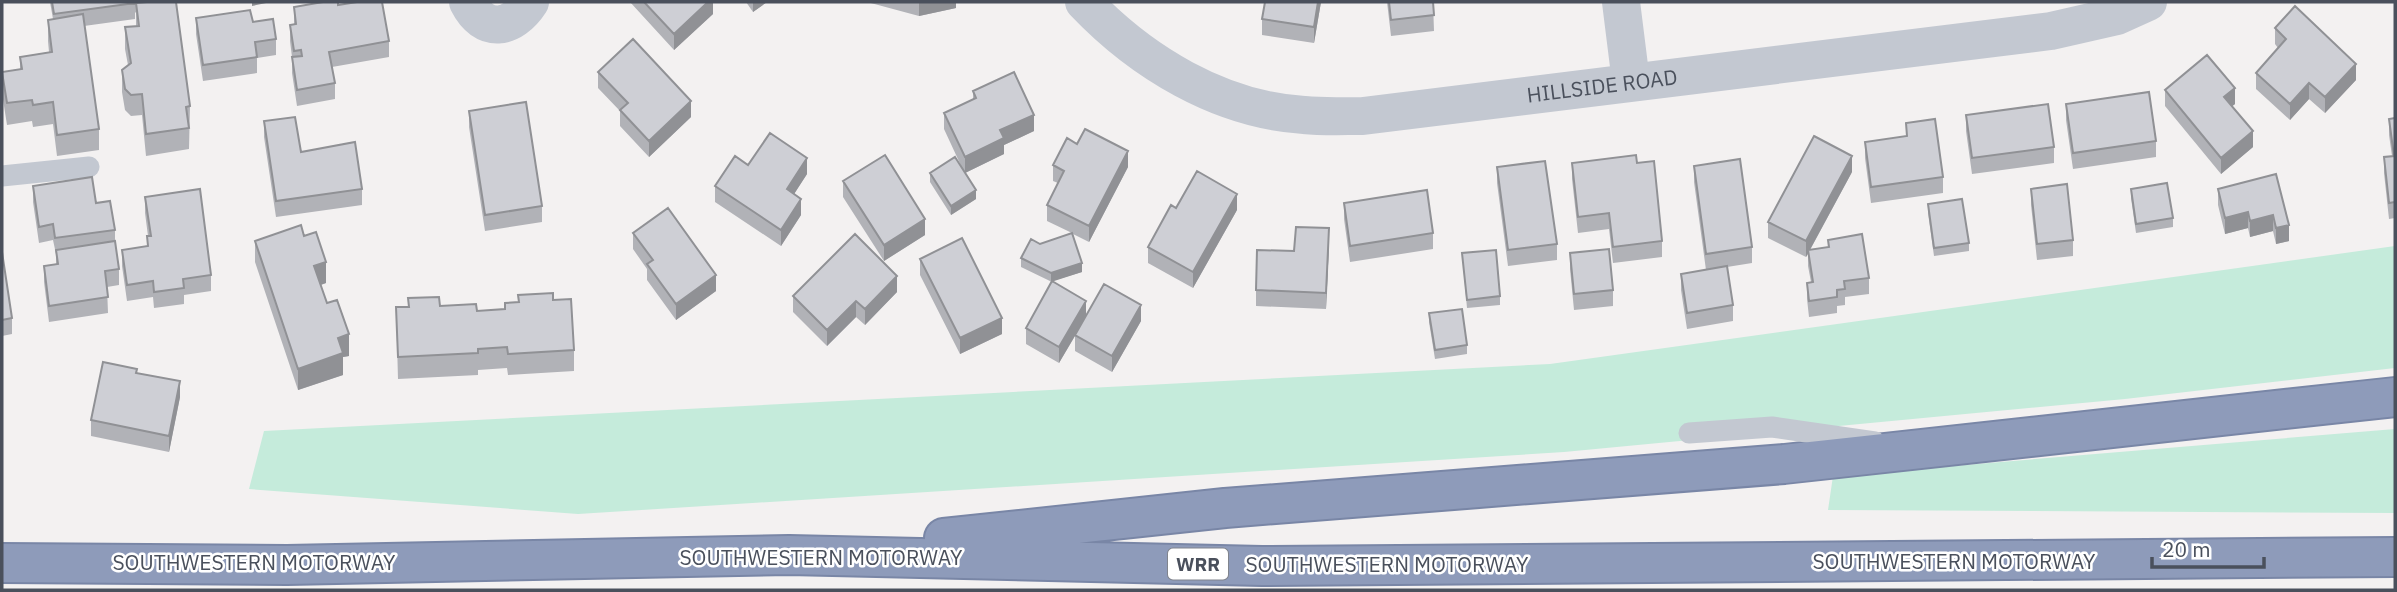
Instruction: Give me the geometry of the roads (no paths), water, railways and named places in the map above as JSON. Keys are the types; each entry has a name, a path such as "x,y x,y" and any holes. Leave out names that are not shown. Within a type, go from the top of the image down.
{"highway":[{"path":"789,555 1225,509 1784,464 2395,397"},
{"name":"SOUTHWESTERN MOTORWAY","path":"2,563 287,565 789,555 1262,566 2395,557"}],"street":[{"path":"468,2 479,18 488,24 500,25 525,9 530,2"},
{"name":"HILLSIDE ROAD","path":"1084,2 1101,20 1145,55 1179,77 1249,105 1301,116 1363,116 2051,31 2117,16 2148,2"},
{"path":"1621,2 1631,82"}],"lane":[{"path":"2,176 89,167"},
{"path":"1689,433 1772,427 1925,449"}]}
